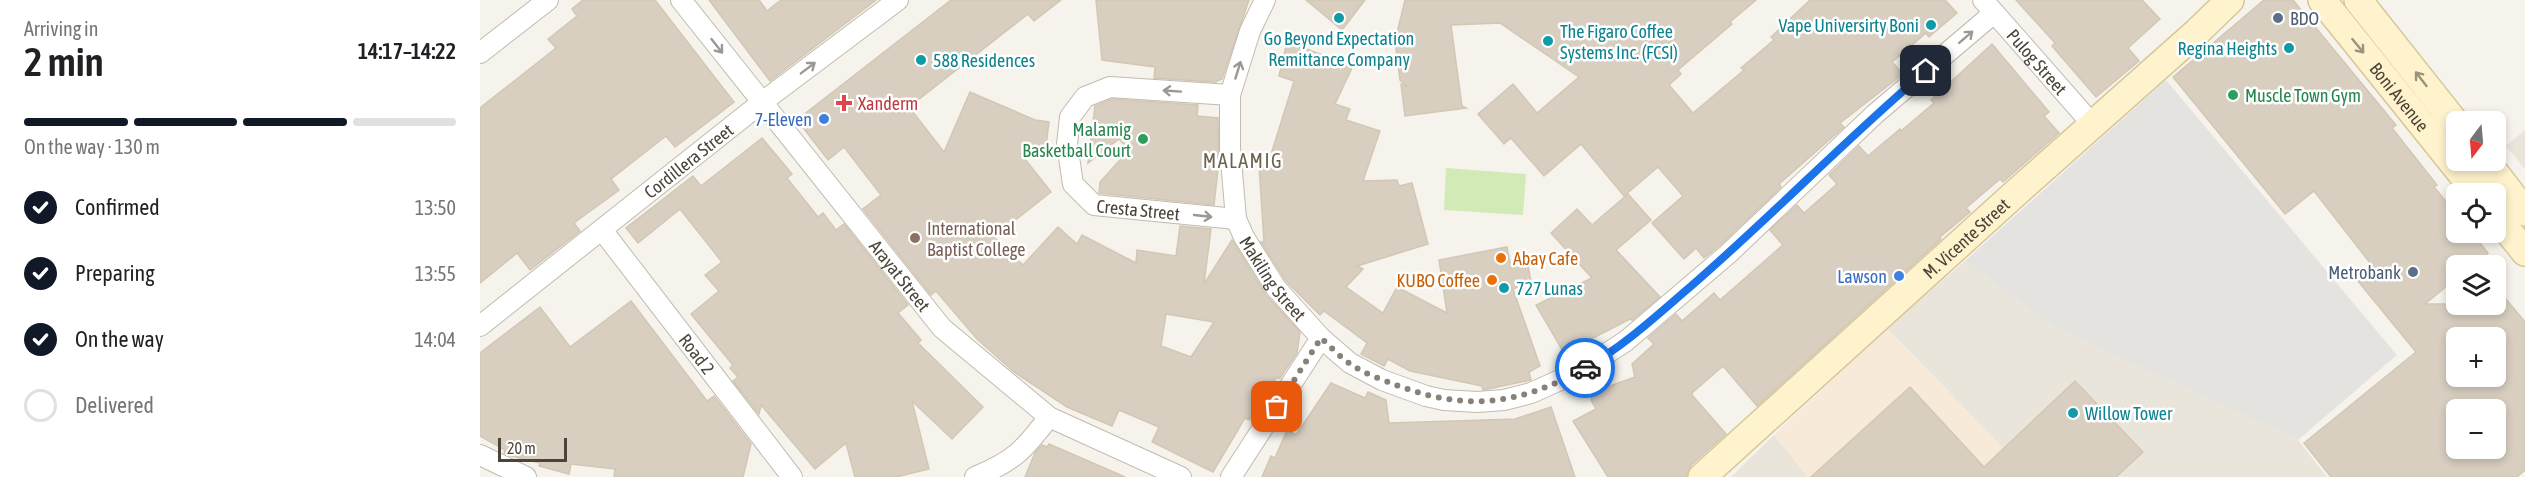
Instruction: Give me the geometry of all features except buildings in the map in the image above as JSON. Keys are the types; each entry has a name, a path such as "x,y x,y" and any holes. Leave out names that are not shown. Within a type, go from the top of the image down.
{"street":[{"path":"480,53 548,0"},
{"name":"Arayat Street","path":"681,0 942,328 1049,417 1181,477"},
{"name":"Cordillera Street","path":"480,326 761,103 898,0"},
{"name":"Makiling Street","path":"1265,0 1250,31 1230,95 1230,148 1236,219 1252,253 1276,288 1321,338 1350,363 1383,380 1444,400 1504,400 1531,393 1578,372 1626,341 1728,254 1989,6"},
{"name":"M. Vicente Street","path":"1702,477 2197,33 2230,0"},
{"name":"Boni Avenue","path":"2322,0 2469,183"},
{"name":"Boni Avenue","path":"2358,0 2446,111"},
{"name":"Pulog Street","path":"1989,6 2092,125"},
{"name":"Cresta Street","path":"1230,95 1110,87 1085,97 1070,117 1067,144 1072,184 1094,205 1236,219"},
{"path":"2493,171 2525,212"},
{"path":"2506,228 2525,252"},
{"name":"Road 2","path":"602,230 792,477"},
{"path":"1231,477 1321,338"},
{"path":"975,477 998,468 1025,449 1049,417"},
{"path":"480,455 526,477"}],"shaded area":[{"path":"2166,80 2397,355 2298,440 2053,327 1965,261"},
{"path":"2525,130 2525,169 2506,146"},
{"path":"1965,261 2053,327 2298,440 2327,477 2031,477 1887,328"},
{"path":"1887,328 2031,477 1808,477 1774,435"},
{"path":"1774,435 1808,477 1731,477"}],"green space":[{"path":"1446,168 1526,174 1523,215 1444,210"}],"way so far":[{"path":"1277,407 1321,338 1350,363 1383,380 1426,396 1444,400 1477,402 1504,400 1531,393 1585,368"}],"place":[{"name":"Go Beyond Expectation Remittance Company","path":"1339,18"},
{"name":"BDO","path":"2278,18"},
{"name":"Vape Universirty Boni","path":"1931,25"},
{"name":"The Figaro Coffee Systems Inc. (FCSI)","path":"1548,41"},
{"name":"Regina Heights","path":"2289,48"},
{"name":"588 Residences","path":"921,60"},
{"name":"Muscle Town Gym","path":"2233,95"},
{"name":"Xanderm","path":"844,103"},
{"name":"7-Eleven","path":"824,119"},
{"name":"Malamig Basketball Court","path":"1143,139"},
{"name":"International Baptist College","path":"915,238"},
{"name":"Abay Cafe","path":"1501,258"},
{"name":"Metrobank","path":"2413,272"},
{"name":"Lawson","path":"1899,276"},
{"name":"KUBO Coffee","path":"1492,280"},
{"name":"727 Lunas","path":"1504,288"},
{"name":"Willow Tower","path":"2073,413"}],"district":[{"name":"MALAMIG","path":"1243,160"}],"route":[{"path":"1585,368 1605,357 1626,341 1728,254 1875,114 1926,71"}]}
